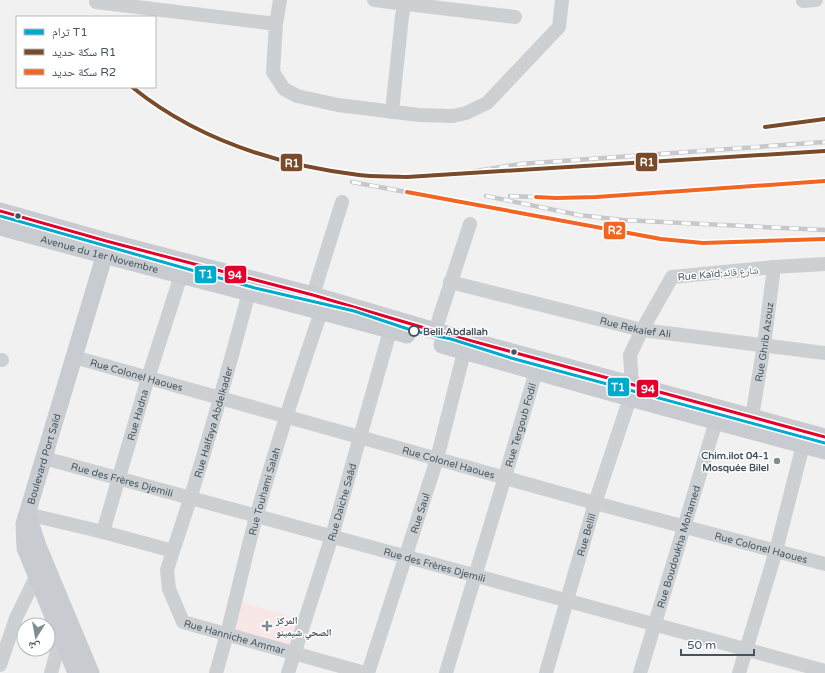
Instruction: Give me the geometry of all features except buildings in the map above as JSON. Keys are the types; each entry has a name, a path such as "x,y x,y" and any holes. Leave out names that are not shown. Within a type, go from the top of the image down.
{"main road":[{"name":"Avenue du 1er Novembre","path":"0,211 181,275 390,330 536,371 752,417 825,438"},
{"name":"Avenue du 1er Novembre","path":"0,226 313,295 631,391 716,421 825,451"},
{"name":"Boulevard Port Saïd","path":"76,673 25,548 24,524 101,268 104,248"},
{"path":"27,514 38,546 91,673"}],"street":[{"path":"280,0 276,24 273,72 284,89 297,96 338,105 392,112 453,116 466,113 487,103 559,27 562,0"},
{"path":"374,0 405,2 515,17"},
{"path":"96,2 276,24"},
{"path":"392,112 401,24 405,2"},
{"path":"313,295 342,202"},
{"path":"435,332 470,224"},
{"name":"Rue Kaïd;شارع قائد","path":"642,330 672,277 774,267 825,264"},
{"name":"Rue Ghrib Azouz","path":"752,417 764,345 774,267"},
{"name":"Rue Hadna","path":"103,532 148,378 181,275"},
{"name":"Rue Rekaïef Ali","path":"450,282 642,330 825,353"},
{"name":"Rue Halfaya Abdelkader","path":"173,551 191,498 221,398 249,292"},
{"name":"Rue Touhami Salah","path":"216,673 228,635 257,515 286,417 320,312"},
{"name":"Rue Daiche Saâd","path":"288,673 332,536 390,330"},
{"path":"631,391 630,355 642,330"},
{"name":"Rue Saul","path":"368,673 437,459 464,352"},
{"name":"Rue Colonel Haoues","path":"74,357 359,438 825,564"},
{"name":"Rue Tergoub Fodil","path":"446,673 506,478 536,371"},
{"name":"Rue Bellil","path":"546,673 595,503 631,391"},
{"name":"Rue Boudoukha Mohamed","path":"640,673 716,421"},
{"path":"739,673 776,550 804,445"},
{"name":"Rue des Frères Djemili","path":"44,458 825,671"},
{"path":"27,514 103,532 173,551"},
{"name":"Rue Hanniche Ammar","path":"173,551 167,570 169,589 183,622 365,673"},
{"path":"0,665 16,618 36,577"},
{"path":"51,673 66,615"}],"shaded area":[{"name":"المركز الصحي شيمينو","path":"241,602 302,620 293,650 231,633"}],"railway":[{"path":"765,127 825,119"},
{"path":"464,173 520,164 825,142"},
{"path":"510,196 556,198 596,197 825,181"},
{"path":"352,182 661,239 703,243 825,239"},
{"path":"486,196 579,215 622,220 825,230"}],"tram line":[{"name":"T1","path":"0,216 255,288 354,311 414,331 451,339 511,358 825,443"}],"rail line":[{"name":"R1","path":"133,88 183,121 239,147 298,164 365,176 407,177 825,151"},
{"name":"R1","path":"765,127 825,119"},
{"name":"R2","path":"536,197 596,197 825,181"},
{"name":"R2","path":"407,192 661,239 703,243 825,239"}],"transit line":[{"name":"94","path":"0,211 106,241 313,295 435,331 825,437"}],"place":[{"name":"Belil Abdallah","path":"414,331"},
{"name":"Chim.ilot 04-1 Mosquée Bilel","path":"777,461"},
{"name":"المركز الصحي شيمينو","path":"267,626"}]}
